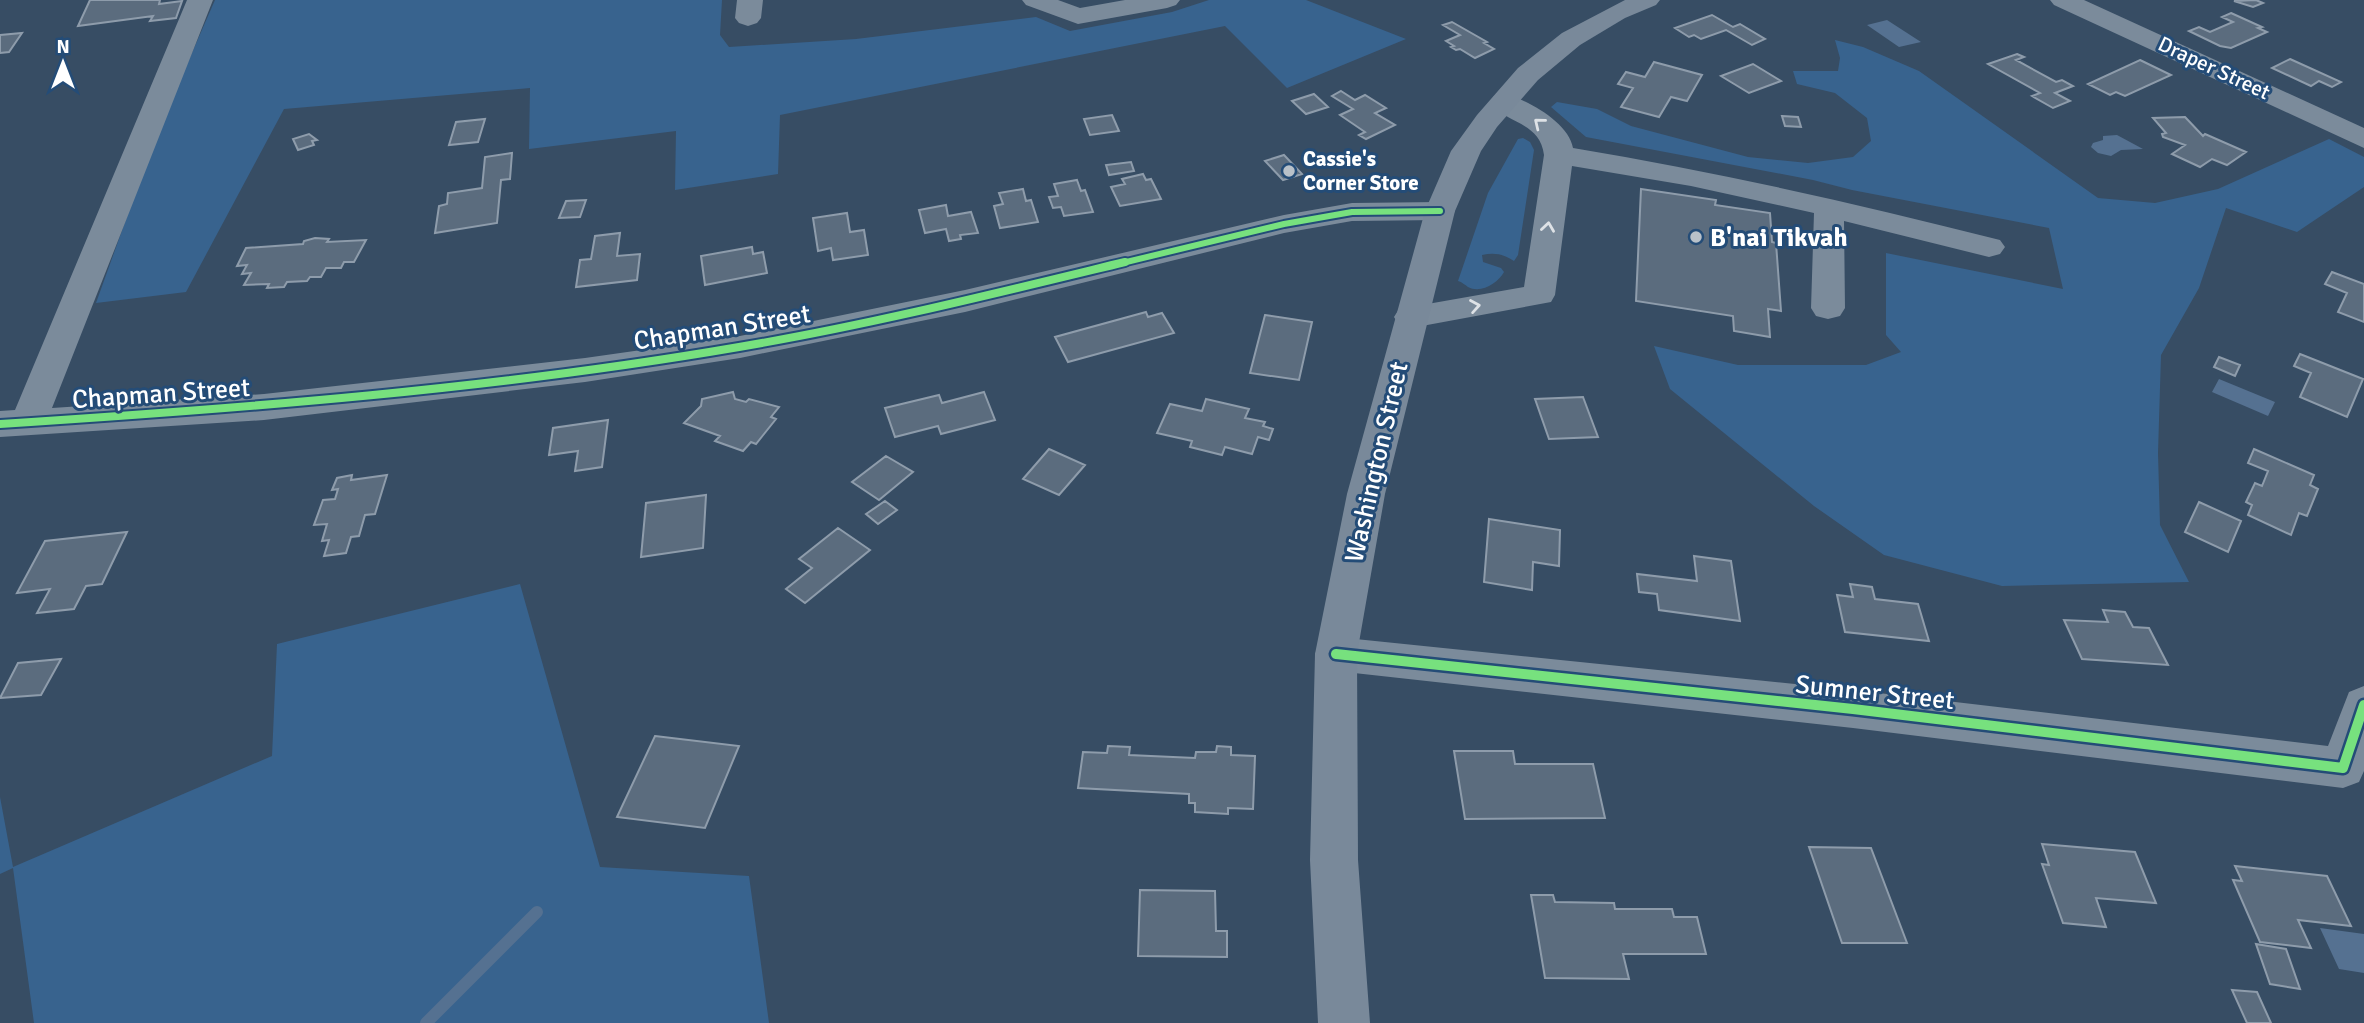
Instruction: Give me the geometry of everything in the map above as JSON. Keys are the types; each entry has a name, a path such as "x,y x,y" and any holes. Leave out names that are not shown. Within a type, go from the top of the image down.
{"main road":[{"name":"Washington Street","path":"1343,1023 1334,860 1336,654 1366,494 1440,211 1466,151 1528,74 1572,39 1616,13 1647,0"}],"street":[{"path":"14,423 200,0"},
{"path":"1035,0 1079,16 1167,0"},
{"name":"Draper Street","path":"2063,0 2364,139"},
{"path":"1411,317 1539,295 1559,155 1557,140 1543,124 1504,102"},
{"path":"1559,155 1691,177 1829,206 1989,247"},
{"path":"1828,308 1829,206"},
{"name":"Chapman Street","path":"14,423 264,407 585,370 727,349 902,315 1284,224 1353,212 1440,211"},
{"name":"Sumner Street","path":"1336,654 1853,709 2353,779 2364,705"}],"shaded area":[{"path":"215,0 722,0 720,35 729,47 856,39 1036,17 1070,31 1172,12 1209,0 1306,0 1406,39 1287,88 1225,26 780,115 778,174 675,190 676,131 529,149 530,88 284,109 186,292 96,303 157,133"},
{"path":"1887,20 1921,42 1899,47 1867,25"},
{"path":"1835,40 1863,47 1919,71 2098,198 2155,203 2218,189 2329,139 2364,157 2364,187 2297,232 2226,208 2199,288 2161,355 2158,453 2160,525 2189,582 2002,586 1884,555 1814,506 1670,389 1654,346 1738,365 1866,365 1901,352 1886,335 1886,253 2063,289 2049,228 1586,137 1551,107 1557,102 1597,109 1631,126 1748,157 1808,163 1853,157 1871,141 1867,118 1835,93 1797,84 1793,71 1838,71 1840,58"},
{"path":"2117,135 2143,149 2121,150 2111,156 2098,153 2091,147 2093,143 2103,140 2103,136"},
{"path":"1523,138 1530,142 1534,150 1518,255 1514,261 1499,254 1482,255 1483,262 1501,268 1504,272 1489,286 1473,289 1458,281 1488,193 1518,139"},
{"path":"2219,379 2275,402 2268,416 2212,392"},
{"path":"520,584 600,867 749,876 769,1023 34,1023 13,868 0,874 0,797 13,867 272,756 277,644"},
{"path":"2320,928 2364,934 2364,973 2339,969"}],"building":[{"path":"90,0 160,0 159,4 182,1 176,18 150,21 153,16 78,26"},
{"path":"2256,0 2263,3 2253,7 2234,1"},
{"path":"2231,13 2267,32 2231,48 2220,46 2189,31 2199,27 2210,32 2233,22 2222,17"},
{"path":"1712,15 1733,27 1740,24 1765,39 1752,45 1726,30 1701,39 1694,35 1689,37 1675,28"},
{"path":"1452,22 1487,42 1484,43 1494,49 1475,58 1451,47 1454,46 1446,41 1460,35 1443,25"},
{"path":"22,33 9,52 0,53 0,35"},
{"path":"2017,54 2024,57 2016,60 2056,82 2062,80 2073,86 2055,93 2070,101 2053,108 2032,96 2040,93 1988,64"},
{"path":"2290,59 2341,82 2332,87 2319,81 2311,86 2272,68"},
{"path":"2140,60 2171,75 2125,96 2116,92 2110,95 2088,84"},
{"path":"1654,62 1702,75 1687,101 1671,97 1659,117 1621,107 1633,88 1618,84 1626,72 1645,77"},
{"path":"1753,64 1781,81 1749,93 1721,76"},
{"path":"1341,91 1355,100 1365,95 1386,108 1375,113 1395,125 1366,139 1359,135 1365,132 1340,115 1353,109 1332,96"},
{"path":"1314,94 1328,107 1306,114 1292,101"},
{"path":"1112,115 1119,131 1090,135 1084,119"},
{"path":"1782,116 1798,117 1801,127 1785,126"},
{"path":"2185,117 2203,136 2205,134 2246,152 2227,165 2212,159 2200,167 2172,154 2185,145 2163,137 2162,134 2166,133 2153,118"},
{"path":"485,119 478,142 449,145 456,122"},
{"path":"309,134 317,140 312,141 314,145 298,150 293,139"},
{"path":"512,153 510,179 501,180 497,223 435,233 439,206 447,204 448,193 482,188 485,157"},
{"path":"1284,155 1302,174 1283,180 1265,161"},
{"path":"1131,162 1134,171 1109,175 1106,165"},
{"path":"1143,174 1146,180 1151,179 1161,199 1120,206 1111,187 1125,184 1122,179"},
{"path":"1077,180 1081,191 1085,190 1093,212 1064,216 1061,207 1053,208 1049,197 1058,196 1054,184"},
{"path":"1023,189 1026,201 1031,200 1038,222 1000,228 994,206 1003,204 999,193"},
{"path":"1641,189 1716,200 1715,205 1770,213 1772,242 1776,243 1781,311 1768,309 1770,337 1734,331 1733,316 1636,301"},
{"path":"586,200 580,217 559,218 566,201"},
{"path":"946,205 948,216 971,212 978,233 960,235 961,239 949,241 946,229 925,233 919,210"},
{"path":"847,213 850,232 864,230 868,255 833,260 831,248 818,251 813,218"},
{"path":"620,233 617,256 640,254 637,280 576,287 580,260 591,259 595,236"},
{"path":"315,238 329,239 327,242 366,240 354,262 344,262 341,268 326,268 321,277 287,282 284,287 267,288 269,284 244,285 251,273 242,274 247,265 237,266 246,248 303,244 304,241"},
{"path":"752,247 753,254 763,252 767,273 705,285 701,256"},
{"path":"2332,272 2364,284 2364,322 2338,312 2347,293 2325,284"},
{"path":"1146,312 1148,317 1162,313 1174,333 1068,362 1055,337"},
{"path":"1265,315 1312,322 1299,380 1250,373"},
{"path":"2300,354 2363,379 2347,417 2300,397 2311,373 2294,366"},
{"path":"2219,357 2240,365 2235,376 2214,367"},
{"path":"733,392 735,399 746,402 749,399 779,407 771,417 776,419 756,444 751,442 743,451 715,441 720,436 684,423 701,406 702,399"},
{"path":"984,392 995,420 941,434 938,426 895,437 885,408 939,395 942,403"},
{"path":"1583,397 1598,437 1549,439 1535,399"},
{"path":"1206,399 1249,409 1245,418 1265,422 1263,426 1273,429 1269,440 1258,437 1252,454 1225,447 1222,455 1190,447 1192,441 1157,433 1170,404 1202,411"},
{"path":"608,420 602,467 575,471 578,451 549,455 553,428"},
{"path":"1049,449 1085,465 1059,495 1023,479"},
{"path":"2254,449 2314,475 2310,485 2318,489 2307,516 2299,513 2291,535 2248,515 2252,505 2246,502 2255,483 2262,486 2268,471 2248,463"},
{"path":"886,456 913,472 879,500 852,482"},
{"path":"352,475 351,480 387,475 375,514 365,515 359,536 351,537 346,553 324,556 329,540 322,541 327,524 314,525 323,500 335,499 338,489 332,490 337,478"},
{"path":"706,495 703,548 641,557 646,503"},
{"path":"885,501 897,510 878,524 866,514"},
{"path":"2199,502 2241,521 2228,552 2185,532"},
{"path":"1489,519 1560,530 1559,566 1533,562 1532,590 1484,582"},
{"path":"838,528 870,550 805,603 786,589 812,568 799,559"},
{"path":"127,532 102,584 86,586 74,609 37,613 50,589 17,593 45,541"},
{"path":"1694,556 1731,561 1740,621 1659,610 1657,594 1639,592 1637,574 1697,581"},
{"path":"1850,584 1872,587 1875,599 1918,604 1929,641 1845,632 1837,595 1853,597"},
{"path":"2103,610 2125,612 2133,627 2149,628 2168,665 2082,659 2064,620 2108,622"},
{"path":"61,659 41,695 0,698 18,663"},
{"path":"655,736 739,746 705,828 617,817"},
{"path":"1108,746 1130,747 1129,755 1195,758 1196,752 1216,752 1217,746 1231,747 1231,755 1255,756 1253,809 1228,808 1228,814 1195,812 1195,803 1189,803 1189,794 1078,788 1083,752 1107,753"},
{"path":"1454,751 1513,751 1515,764 1593,764 1605,818 1465,819"},
{"path":"2042,844 2135,852 2156,903 2096,898 2106,927 2063,923 2042,864 2049,865"},
{"path":"1809,847 1871,848 1907,943 1842,943"},
{"path":"2235,866 2327,876 2351,926 2298,920 2311,948 2260,942 2233,880 2242,881"},
{"path":"1140,890 1215,891 1216,931 1227,931 1227,957 1138,956"},
{"path":"1531,895 1553,895 1555,902 1614,903 1615,909 1672,909 1674,917 1697,917 1706,954 1623,954 1629,979 1545,978"},
{"path":"2256,944 2286,949 2300,989 2270,984"},
{"path":"2232,990 2257,992 2271,1023 2247,1023"}],"waterway":[{"path":"426,1023 537,912"}],"cycle path":[{"path":"0,424 264,407 585,370 740,347 965,301 1284,224 1352,212 1440,211"},
{"path":"1336,654 1853,709 2343,768 2364,705"}],"place":[{"name":"Cassie's Corner Store","path":"1289,171"},
{"name":"B'nai Tikvah","path":"1696,237"}]}
